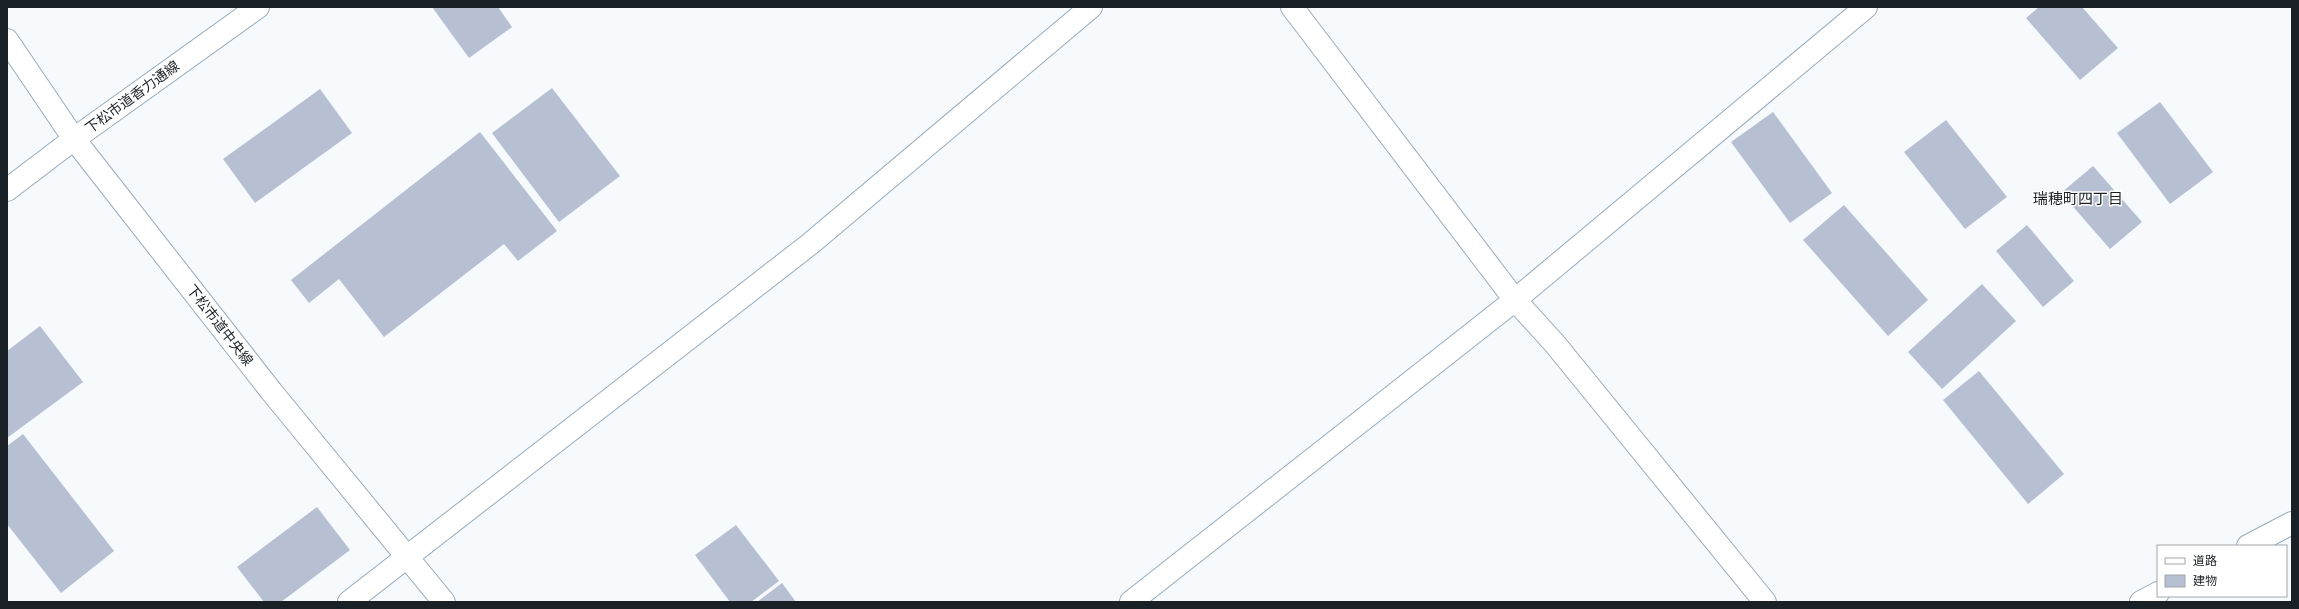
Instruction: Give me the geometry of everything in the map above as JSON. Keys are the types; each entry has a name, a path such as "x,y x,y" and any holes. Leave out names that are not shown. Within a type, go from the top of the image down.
{"street":[{"name":"下松市道香力通線","path":"7,190 74,139 258,7"},
{"path":"349,602 408,558 810,244 1091,7"},
{"path":"1292,7 1515,300 1555,344 1765,602"},
{"path":"1131,602 1515,300 1866,7"},
{"name":"下松市道中央線","path":"7,40 74,139 271,391 444,602"},
{"path":"2250,545 2292,523"},
{"path":"2141,602 2157,594"}],"building":[{"path":"432,7 498,7 512,27 469,58"},
{"path":"2039,7 2082,7 2118,48 2080,80 2026,18"},
{"path":"552,88 620,176 559,222 492,133"},
{"path":"320,89 352,133 255,203 223,159"},
{"path":"2160,102 2213,172 2170,204 2117,133"},
{"path":"1773,112 1832,193 1790,223 1731,142"},
{"path":"1946,120 2007,197 1965,229 1904,152"},
{"path":"480,132 557,231 518,261 504,244 384,337 339,279 309,303 291,280"},
{"path":"2093,166 2142,222 2110,249 2061,193"},
{"path":"1844,205 1928,300 1888,336 1803,240"},
{"path":"2027,225 2074,281 2043,307 1996,251"},
{"path":"1982,284 2016,321 1942,389 1908,352"},
{"path":"40,326 83,382 7,438 7,351"},
{"path":"1979,371 2064,474 2028,504 1943,400"},
{"path":"23,434 114,551 61,593 7,524 7,446"},
{"path":"317,507 350,550 281,602 264,602 237,567"},
{"path":"736,525 779,581 751,602 730,602 695,555"},
{"path":"782,583 796,602 757,602"}],"district":[{"name":"瑞穂町四丁目","path":"2078,199"}]}
